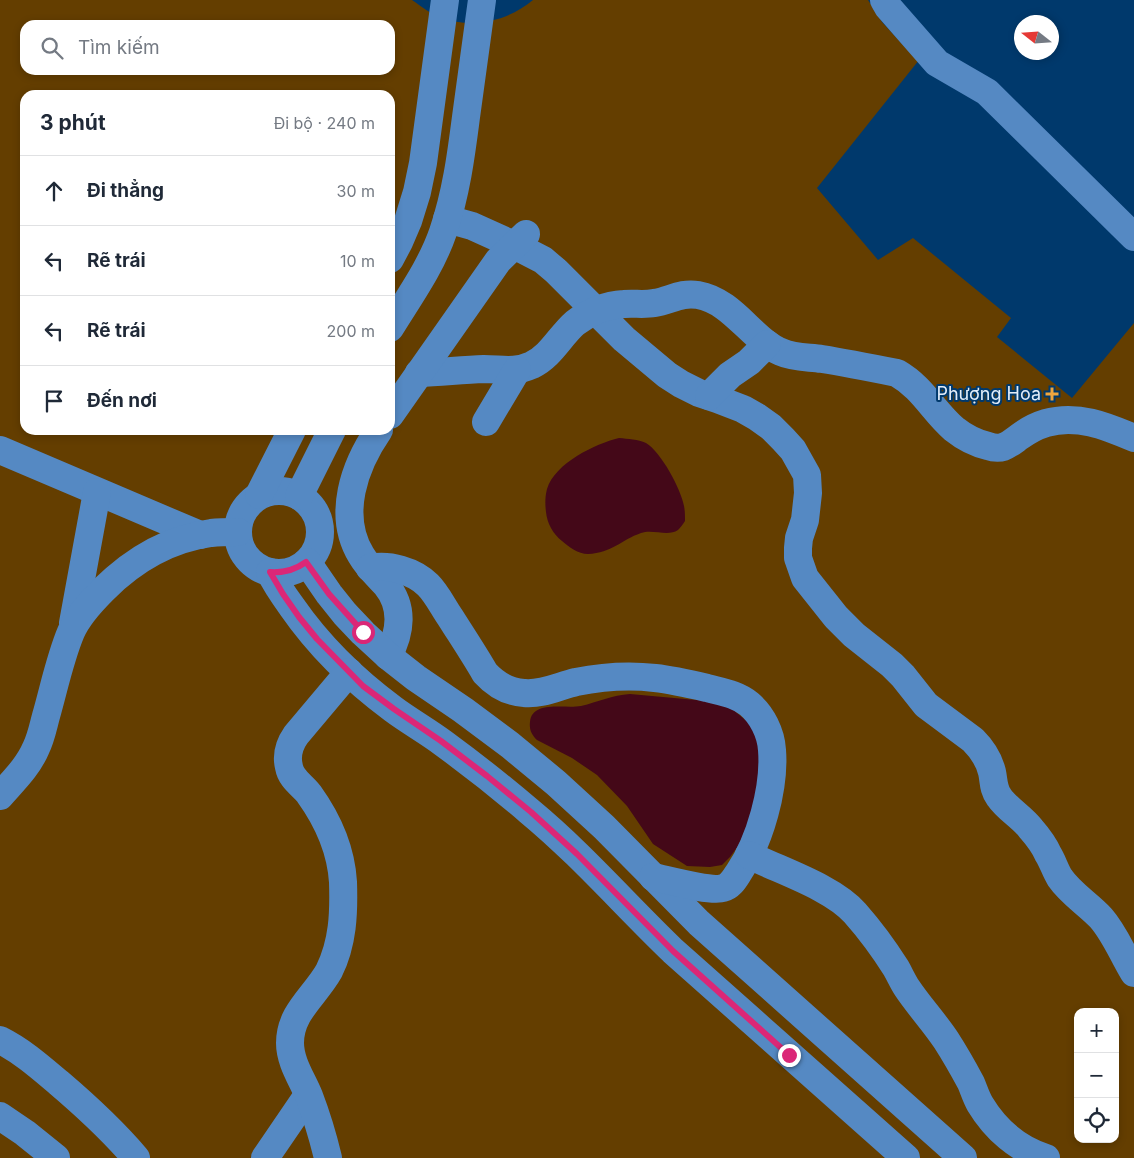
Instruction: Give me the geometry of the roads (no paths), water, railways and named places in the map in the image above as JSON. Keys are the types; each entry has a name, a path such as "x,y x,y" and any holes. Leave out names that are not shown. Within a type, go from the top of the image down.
{"street":[{"path":"395,249 408,221 423,163 445,0"},
{"path":"395,320 432,258 452,201 459,169 482,0"},
{"path":"884,0 937,63 987,92 1134,237"},
{"path":"447,219 520,240 556,271 624,339 667,376 680,384 743,409 757,417 777,433 793,450 807,475 808,493 805,520 798,548 798,558 805,578 836,617 854,635 892,665 926,705 979,746 992,771 997,795 1026,823 1040,841 1059,877 1101,919 1134,973"},
{"path":"395,408 498,261 520,240"},
{"path":"419,373 484,369 517,370 544,358 574,324 595,310 622,304 653,304 674,296 686,294 698,295 726,308 767,344 792,356 824,359 897,373 908,379 954,428 965,437 989,447 1003,447 1011,444 1030,430 1045,423 1060,420 1088,422 1116,430 1134,438"},
{"path":"708,396 730,375 749,362 767,344"},
{"path":"486,422 517,370"},
{"path":"259,496 290,435"},
{"path":"299,496 330,435"},
{"path":"376,435 361,460 355,476 350,496 349,512 354,542 360,554 386,585 398,608 398,633 388,656"},
{"path":"0,450 200,535"},
{"path":"275,490 291,492 299,496 308,502 318,521 320,532 314,553 299,568 290,571 280,573 259,568 250,562 243,553 239,543 239,521 243,511 250,502 259,496 275,490"},
{"path":"72,631 97,492"},
{"path":"0,796 21,773 37,748 65,649 81,614 91,602 114,578 129,566 164,546 200,535 238,532"},
{"path":"306,562 346,614 388,656 463,710 541,771 604,827 698,923 963,1158"},
{"path":"370,568 378,566 387,567 409,573 428,586 485,674 501,687 526,693 540,692 577,682 634,677 654,678 686,683 735,695 759,714 770,738 772,750 771,780 762,822 745,864 733,881 722,889 708,889 653,877"},
{"path":"270,572 299,617 317,639 363,686 441,741 531,812 577,854 673,951 906,1158"},
{"path":"328,1158 319,1124 296,1068 290,1044 294,1020 300,1009 319,986 336,954 341,938 343,920 343,879 331,833 321,812 308,793 291,774 288,766 288,756 292,741 296,735 349,672"},
{"path":"749,855 832,894 855,912 881,946 907,988 944,1038 959,1061 990,1119 1019,1146 1035,1155 1046,1158"},
{"path":"0,1040 30,1059 77,1099 136,1158"},
{"path":"265,1158 308,1096"},
{"path":"0,1116 56,1158"},
{"path":"912,1158 934,1133"}],"place":[{"name":"Phượng Hoa","path":"1052,394"}]}
